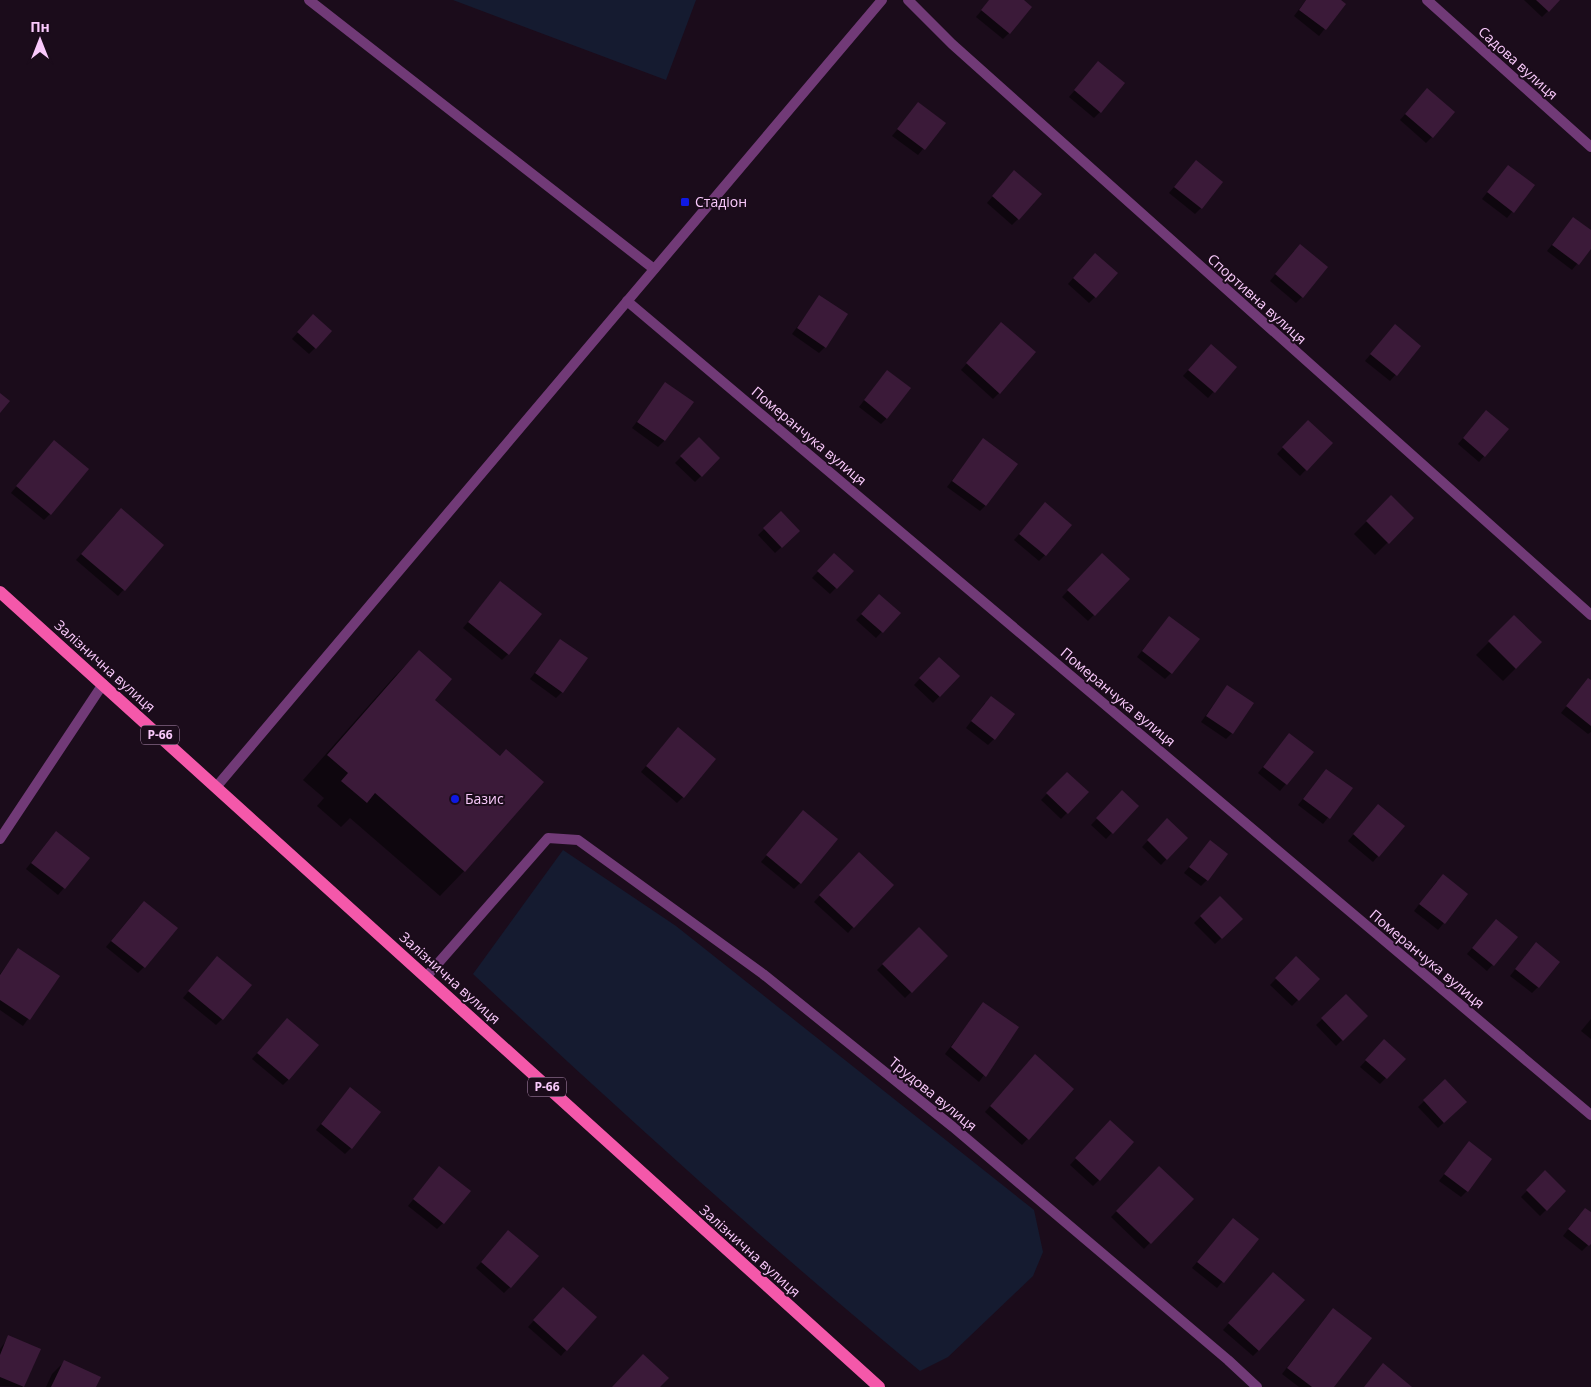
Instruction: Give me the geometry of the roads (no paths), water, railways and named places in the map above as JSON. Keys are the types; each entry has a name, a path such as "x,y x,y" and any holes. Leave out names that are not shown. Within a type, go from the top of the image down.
{"main road":[{"name":"Залізнична вулиця","path":"0,592 217,786 879,1387"}],"street":[{"path":"309,0 654,268"},
{"path":"217,786 882,0"},
{"name":"Спортивна вулиця","path":"908,0 952,44 1591,615"},
{"name":"Садова вулиця","path":"1427,0 1591,148"},
{"name":"Померанчука вулиця","path":"627,301 1591,1115"},
{"path":"0,839 103,684"},
{"name":"Трудова вулиця","path":"426,977 548,838 578,840 763,974 953,1128 1228,1360 1257,1387"}],"place":[{"name":"Стадіон","path":"685,202"},
{"name":"Базис","path":"455,799"}]}
